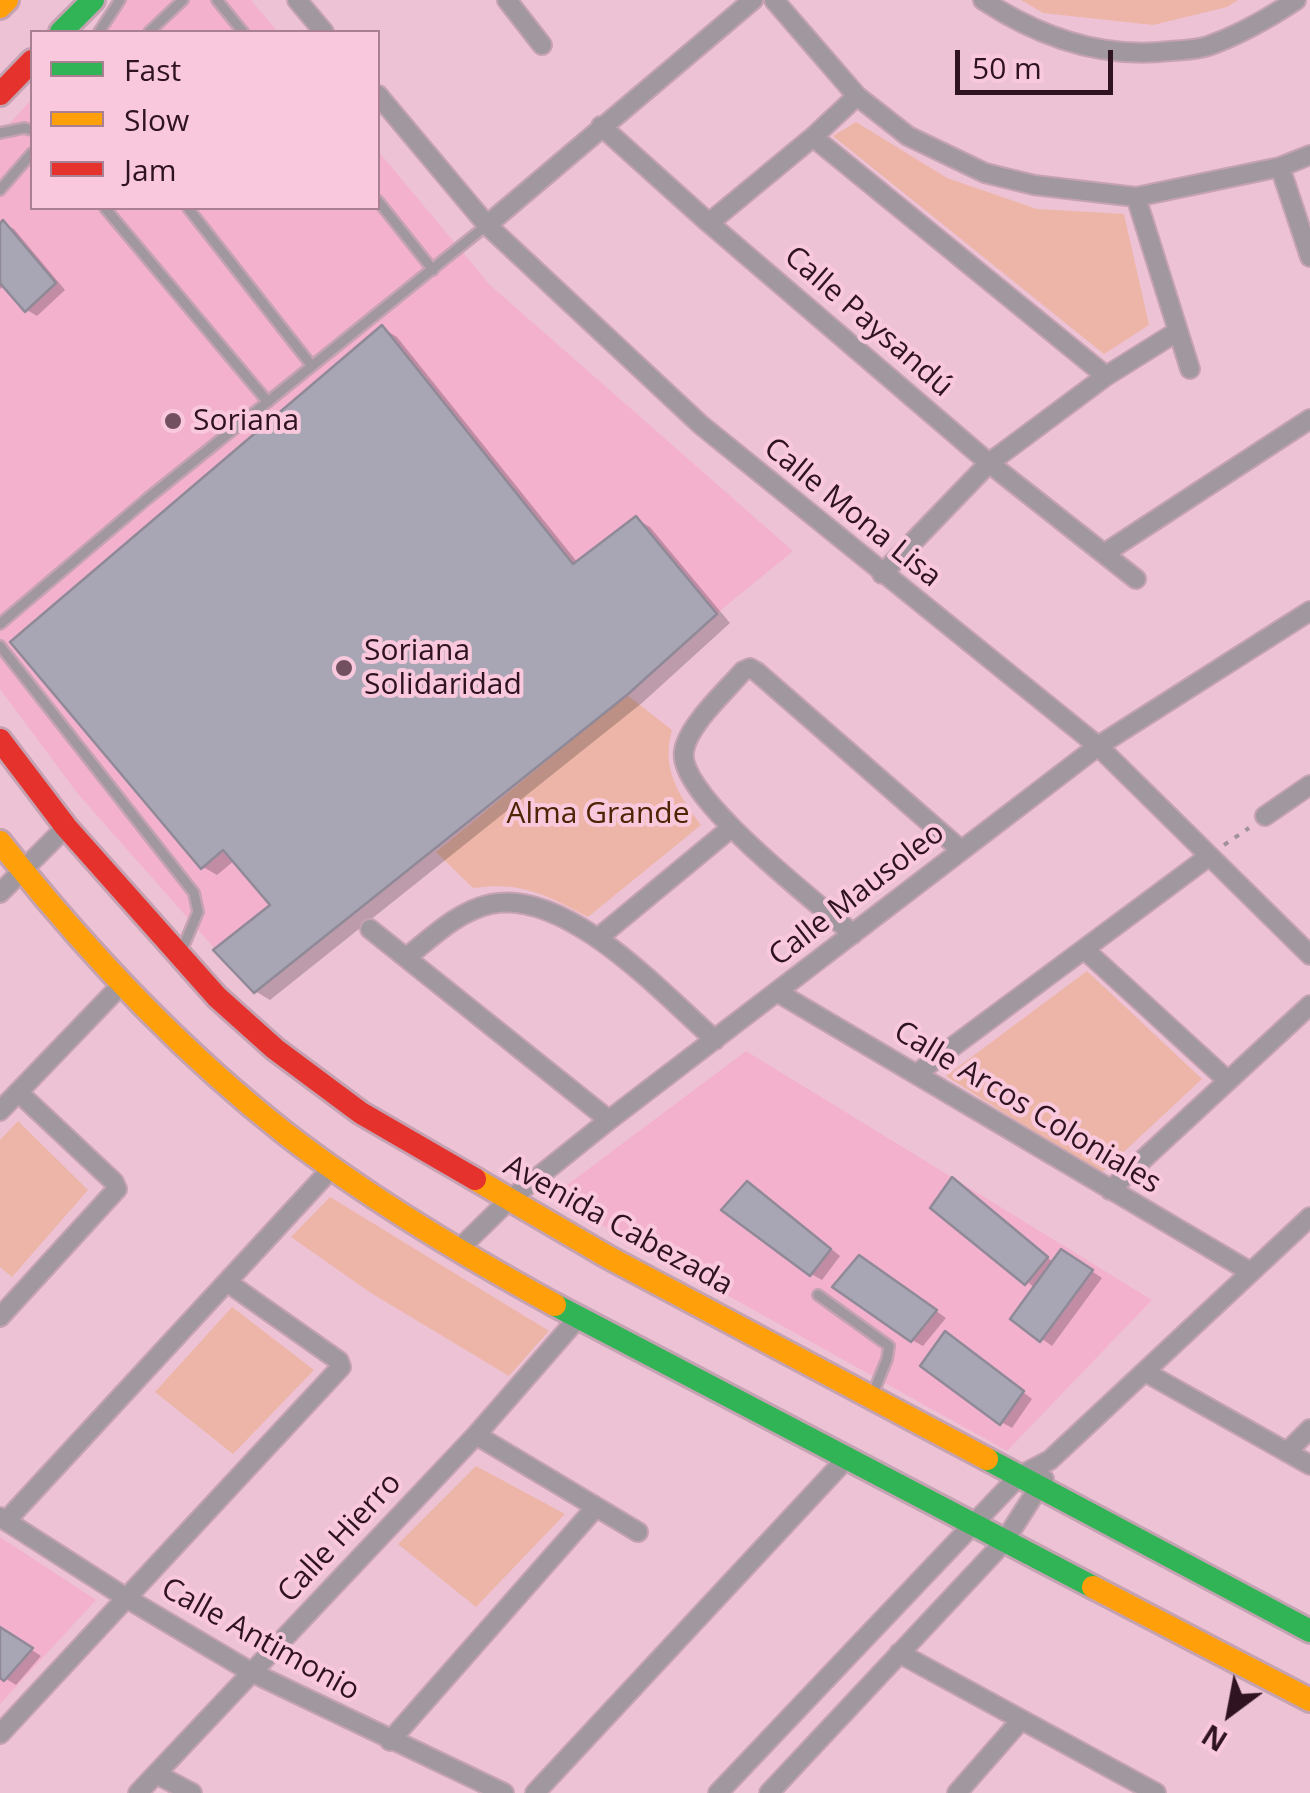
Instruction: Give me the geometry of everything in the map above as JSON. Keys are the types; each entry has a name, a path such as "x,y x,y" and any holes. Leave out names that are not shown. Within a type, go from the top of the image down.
{"main road":[{"path":"0,7 7,0"},
{"path":"63,30 93,0"},
{"path":"0,94 30,63"},
{"name":"Avenida Cabezada","path":"0,740 66,827 217,997 289,1060 361,1112 508,1202 1310,1631"},
{"path":"0,842 123,983 186,1047 238,1094 332,1168 458,1250 578,1318 1310,1700"}],"street":[{"path":"506,0 542,45"},
{"path":"487,225 753,0"},
{"path":"774,0 858,96 908,136 985,173 1034,185 1136,196 1280,167 1310,155"},
{"path":"982,0 1013,20 1068,43 1139,55 1205,47 1263,21 1296,0"},
{"path":"298,1 322,30"},
{"path":"709,223 858,96"},
{"name":"Calle Mona Lisa","path":"380,97 487,225 701,425 1098,746 1310,955"},
{"name":"Calle Paysandú","path":"601,126 989,463 1136,579"},
{"path":"814,137 1106,376"},
{"path":"1280,167 1310,256"},
{"path":"1136,196 1190,369"},
{"path":"882,574 989,463 1106,376 1178,331"},
{"path":"1104,554 1310,419"},
{"name":"Calle Mausoleo","path":"458,1250 508,1202 608,1120 1098,746 1310,611"},
{"path":"853,934 731,828 688,778 683,758 693,730 750,668 961,850"},
{"path":"1265,816 1310,786"},
{"path":"0,893 66,827"},
{"path":"598,938 731,828"},
{"path":"916,1074 1208,857"},
{"path":"406,957 467,912 508,902 533,906 598,938 715,1040"},
{"path":"370,929 608,1120"},
{"path":"1085,950 1227,1080"},
{"path":"0,1111 123,983"},
{"name":"Calle Arcos Coloniales","path":"778,992 1249,1272"},
{"path":"1110,1190 1310,1005"},
{"path":"0,1317 117,1189 18,1092"},
{"path":"3,1519 332,1168"},
{"path":"718,1793 1019,1476 1050,1460 1310,1217"},
{"path":"0,1734 342,1364 228,1282"},
{"name":"Calle Hierro","path":"138,1793 476,1435 578,1318"},
{"path":"1144,1372 1310,1465"},
{"path":"1286,1452 1310,1429"},
{"path":"476,1435 638,1532"},
{"path":"536,1793 846,1459"},
{"path":"769,1793 1004,1542 1042,1488 1050,1460"},
{"path":"390,1741 596,1508"},
{"name":"Calle Antimonio","path":"3,1519 251,1672 504,1793"},
{"path":"899,1653 1156,1793"},
{"path":"957,1793 1021,1720"},
{"path":"156,1774 192,1793"}],"lane":[{"path":"100,30 120,0"},
{"path":"151,30 183,0"},
{"path":"216,0 240,30"},
{"path":"0,134 30,130"},
{"path":"0,190 30,155"},
{"path":"380,204 432,270"},
{"path":"107,210 268,402"},
{"path":"190,210 312,366"},
{"path":"0,624 487,225"},
{"path":"0,646 194,893 198,912 179,957"},
{"path":"818,1295 889,1346 871,1398"}],"path":[{"path":"1208,857 1265,816"}],"shaded area":[{"path":"126,0 251,0 276,30 97,30"},
{"path":"30,101 30,210 380,210 380,153 490,285 793,551 254,993 78,794 0,689 0,134"},
{"path":"746,1051 1152,1300 1007,1451 551,1197"},
{"path":"0,1537 96,1600 0,1704"}],"green space":[{"path":"1021,0 1238,0 1227,7 1153,25 1043,13"},
{"path":"856,122 947,178 1037,209 1124,214 1149,325 1104,354 833,136"},
{"name":"Alma Grande","path":"627,695 672,730 670,769 685,803 701,825 588,917 520,888 473,888 436,852"},
{"path":"1087,971 1202,1079 1100,1174 946,1076"},
{"path":"18,1121 88,1190 12,1277 0,1267 0,1140"},
{"path":"330,1197 549,1331 509,1376 371,1293 291,1237"},
{"path":"232,1307 314,1370 233,1454 155,1392"},
{"path":"476,1466 565,1514 476,1607 398,1544"}],"building":[{"path":"3,220 56,283 25,312 0,283"},
{"name":"Soriana Solidaridad","path":"382,325 573,564 636,516 717,614 627,695 254,993 213,950 270,905 223,850 201,869 10,642"},
{"path":"952,1177 1048,1257 1025,1285 930,1208"},
{"path":"747,1181 831,1249 810,1276 721,1210"},
{"path":"1061,1249 1093,1270 1040,1342 1010,1319"},
{"path":"859,1255 937,1310 911,1342 832,1287"},
{"path":"945,1331 1024,1391 1000,1425 920,1366"},
{"path":"0,1627 33,1648 4,1681 0,1678"}],"traffic: fast":[{"path":"63,30 93,0"},
{"path":"555,1305 1093,1587"},
{"path":"987,1459 1310,1631"}],"traffic: slow":[{"path":"0,7 7,0"},
{"path":"0,842 134,997 246,1101 318,1158 384,1203 555,1305"},
{"path":"475,1179 608,1257 987,1459"},
{"path":"1093,1587 1310,1700"}],"traffic: jam":[{"path":"0,94 30,63"},
{"path":"0,740 66,827 217,997 275,1049 361,1113 475,1179"}],"place":[{"name":"Soriana","path":"173,421"},
{"name":"Soriana Solidaridad","path":"344,668"}]}
